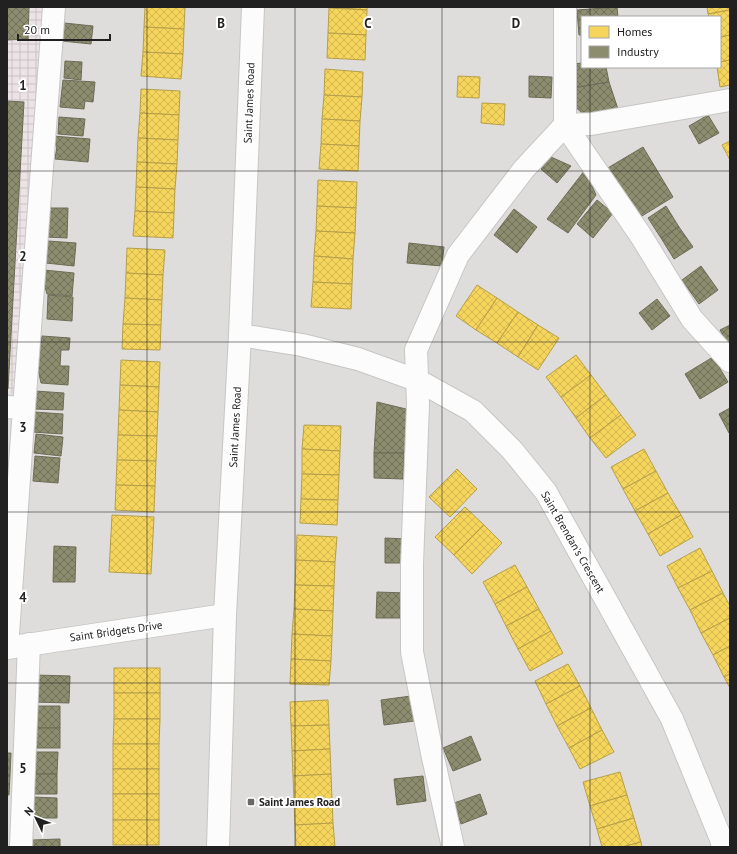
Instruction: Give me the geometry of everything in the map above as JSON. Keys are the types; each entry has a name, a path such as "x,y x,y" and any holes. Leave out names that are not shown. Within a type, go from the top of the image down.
{"street":[{"path":"7,648 16,407 54,7"},
{"name":"Saint James Road","path":"218,847 225,615 240,335 253,7"},
{"path":"565,7 565,125 641,236 692,320 730,361"},
{"path":"453,847 432,754 412,652 412,564 419,381 416,350 458,255 524,169 565,125 591,124 730,100"},
{"name":"Saint Brendan's Crescent","path":"240,335 309,347 358,359 419,381 473,411 512,450 546,492 672,719 725,840"},
{"name":"Saint Bridgets Drive","path":"7,648 225,615"},
{"path":"21,847 29,644"}],"shaded area":[{"path":"7,7 43,7 16,394 7,393"},
{"path":"43,7 730,7 730,847 7,847 7,393 15,394"}],"building: Homes":[{"path":"145,7 185,7 184,29 144,27"},
{"path":"329,7 367,7 367,10"},
{"path":"707,7 730,7 730,10 708,14"},
{"path":"329,8 367,10 366,35 328,33"},
{"path":"730,10 730,35 721,37 721,16 709,16 708,14"},
{"path":"144,27 184,29 183,54 143,52"},
{"path":"328,33 366,35 365,60 327,58"},
{"path":"730,35 730,60 721,62 721,37"},
{"path":"143,52 183,54 181,79 141,76"},
{"path":"730,60 730,85 720,87 717,68 721,68 721,62"},
{"path":"325,69 363,72 362,97 324,95"},
{"path":"458,76 480,77 479,98 457,97"},
{"path":"141,89 180,91 179,115 140,113"},
{"path":"324,95 362,97 360,121 322,119"},
{"path":"482,103 505,104 504,125 481,123"},
{"path":"140,113 179,115 178,140 138,138"},
{"path":"322,119 360,121 359,146 321,144"},
{"path":"138,138 178,140 177,164 137,162"},
{"path":"730,141 730,160 722,145"},
{"path":"321,144 359,146 358,171 319,169"},
{"path":"137,162 177,164 175,189 136,187"},
{"path":"318,180 357,182 356,208 317,206"},
{"path":"136,187 175,189 174,213 135,211"},
{"path":"317,206 356,208 355,233 316,231"},
{"path":"135,211 174,213 173,238 133,236"},
{"path":"316,231 355,233 353,259 314,256"},
{"path":"127,248 165,250 163,275 126,273"},
{"path":"314,256 353,259 352,284 313,282"},
{"path":"126,273 163,275 162,300 125,298"},
{"path":"313,282 352,284 351,309 311,307"},
{"path":"477,285 497,298 476,330 456,316"},
{"path":"125,298 162,300 161,325 123,324"},
{"path":"497,298 518,312 497,343 476,330"},
{"path":"518,312 538,325 518,357 497,343"},
{"path":"123,324 161,325 160,350 122,349"},
{"path":"538,325 559,338 538,370 518,357"},
{"path":"576,355 591,375 561,397 546,377"},
{"path":"121,360 160,362 159,387 120,385"},
{"path":"591,375 606,395 576,418 561,397"},
{"path":"120,385 159,387 158,412 119,410"},
{"path":"606,395 621,415 590,438 576,418"},
{"path":"119,410 158,412 157,436 118,435"},
{"path":"621,415 636,435 606,458 590,438"},
{"path":"304,425 341,426 340,451 302,449"},
{"path":"118,435 157,436 156,461 117,460"},
{"path":"302,449 340,451 339,475 302,474"},
{"path":"644,449 656,471 623,489 611,467"},
{"path":"117,460 156,461 155,486 116,485"},
{"path":"457,469 477,489 450,517 429,497"},
{"path":"656,471 668,493 635,511 623,489"},
{"path":"302,474 339,475 338,500 301,499"},
{"path":"116,485 155,486 154,512 115,510"},
{"path":"668,493 681,515 648,534 635,511"},
{"path":"301,499 338,500 337,525 300,523"},
{"path":"465,507 484,525 454,555 435,537"},
{"path":"112,515 154,517 151,574 109,572"},
{"path":"681,515 693,537 660,556 648,534"},
{"path":"484,525 502,543 472,574 454,555"},
{"path":"297,535 337,537 335,562 296,560"},
{"path":"700,548 712,571 678,588 667,566"},
{"path":"296,560 335,562 334,586 295,585"},
{"path":"515,565 527,587 495,604 483,582"},
{"path":"712,571 723,593 690,610 678,588"},
{"path":"295,585 334,586 333,611 294,609"},
{"path":"527,587 539,609 506,626 495,604"},
{"path":"723,593 730,606 730,618 701,633 690,610"},
{"path":"294,609 333,611 332,636 292,634"},
{"path":"539,609 551,631 518,649 506,626"},
{"path":"730,618 730,646 713,655 701,633"},
{"path":"551,631 563,653 530,671 518,649"},
{"path":"292,634 332,636 331,661 291,659"},
{"path":"730,646 730,674 724,677 713,655"},
{"path":"291,659 331,661 329,685 290,684"},
{"path":"568,664 580,686 546,704 535,681"},
{"path":"114,668 160,668 160,693 114,693"},
{"path":"730,674 730,688 724,677"},
{"path":"580,686 591,708 557,726 546,704"},
{"path":"114,693 160,693 160,719 114,719"},
{"path":"328,700 329,725 291,726 290,702"},
{"path":"591,708 602,730 569,748 557,726"},
{"path":"114,719 160,719 159,744 113,744"},
{"path":"329,725 330,749 292,751 291,726"},
{"path":"602,730 614,752 580,769 569,748"},
{"path":"113,744 159,744 159,769 113,769"},
{"path":"330,749 331,774 293,776 292,751"},
{"path":"113,769 159,769 159,794 113,794"},
{"path":"620,772 627,795 590,806 583,782"},
{"path":"331,774 332,799 294,801 293,776"},
{"path":"113,794 159,794 159,820 113,820"},
{"path":"627,795 634,818 597,829 590,806"},
{"path":"332,799 333,823 295,825 294,801"},
{"path":"634,818 641,842 622,847 602,847 597,829"},
{"path":"113,820 159,820 159,845 113,845"},
{"path":"333,823 335,847 296,847 295,825"},
{"path":"641,842 642,847 622,847"}],"building: Industry":[{"path":"7,7 29,7 28,39 7,40"},
{"path":"617,7 618,16 581,16 581,35 579,35 577,10"},
{"path":"64,23 93,26 91,44 62,41"},
{"path":"65,61 82,62 81,80 64,78"},
{"path":"581,63 581,68 606,68 609,82 573,88 573,64"},
{"path":"529,76 552,77 551,98 529,97"},
{"path":"63,80 95,82 93,102 85,101 84,109 60,107"},
{"path":"609,82 619,112 589,119 573,105 573,88"},
{"path":"7,101 24,102 8,389 7,389"},
{"path":"708,115 719,133 699,144 689,126"},
{"path":"59,117 85,119 83,136 58,134"},
{"path":"53,136 90,139 88,162 55,159 57,146 52,145"},
{"path":"643,147 673,197 637,219 606,169"},
{"path":"551,157 571,166 557,183 541,169"},
{"path":"585,170 596,195 568,233 547,219"},
{"path":"597,200 613,213 593,238 577,224"},
{"path":"666,206 679,227 661,238 648,218"},
{"path":"47,208 68,208 67,238 46,237"},
{"path":"514,209 537,227 517,253 494,235"},
{"path":"679,227 693,247 674,259 661,238"},
{"path":"48,241 76,243 74,266 46,263"},
{"path":"409,243 444,247 442,266 407,263"},
{"path":"701,266 718,290 699,304 682,280"},
{"path":"44,270 74,273 72,296 47,294 43,280"},
{"path":"48,295 73,297 72,321 47,319"},
{"path":"657,299 670,316 652,330 639,313"},
{"path":"730,325 730,349 720,330"},
{"path":"42,336 70,338 69,350 61,350 60,366 69,366 68,385 41,383 37,364"},
{"path":"713,357 728,382 700,399 685,374"},
{"path":"35,391 64,393 63,410 34,409"},
{"path":"377,402 406,409 411,424 404,453 374,453"},
{"path":"730,408 730,432 729,433 719,414"},
{"path":"34,412 63,414 62,434 32,432"},
{"path":"36,434 63,437 61,456 34,453"},
{"path":"374,453 404,453 403,479 374,478"},
{"path":"35,456 60,458 58,483 33,481"},
{"path":"385,538 406,539 406,563 385,563"},
{"path":"54,546 76,547 75,582 53,582"},
{"path":"377,592 407,593 406,618 376,618"},
{"path":"35,675 70,676 69,703 34,702"},
{"path":"411,696 414,721 384,725 381,700"},
{"path":"36,706 60,706 60,728 35,728"},
{"path":"35,728 60,728 60,748 35,748"},
{"path":"471,736 481,760 453,771 443,748"},
{"path":"34,752 58,752 57,774 33,774"},
{"path":"7,753 11,753 10,775 7,775"},
{"path":"33,774 57,774 57,794 32,794"},
{"path":"7,775 10,775 9,795 7,795"},
{"path":"423,776 426,801 397,805 394,779"},
{"path":"480,794 487,814 461,824 454,803"},
{"path":"33,797 57,798 57,818 32,818"},
{"path":"60,839 60,847 32,847 32,840"}],"place":[{"name":"Saint James Road","path":"251,802"}]}
